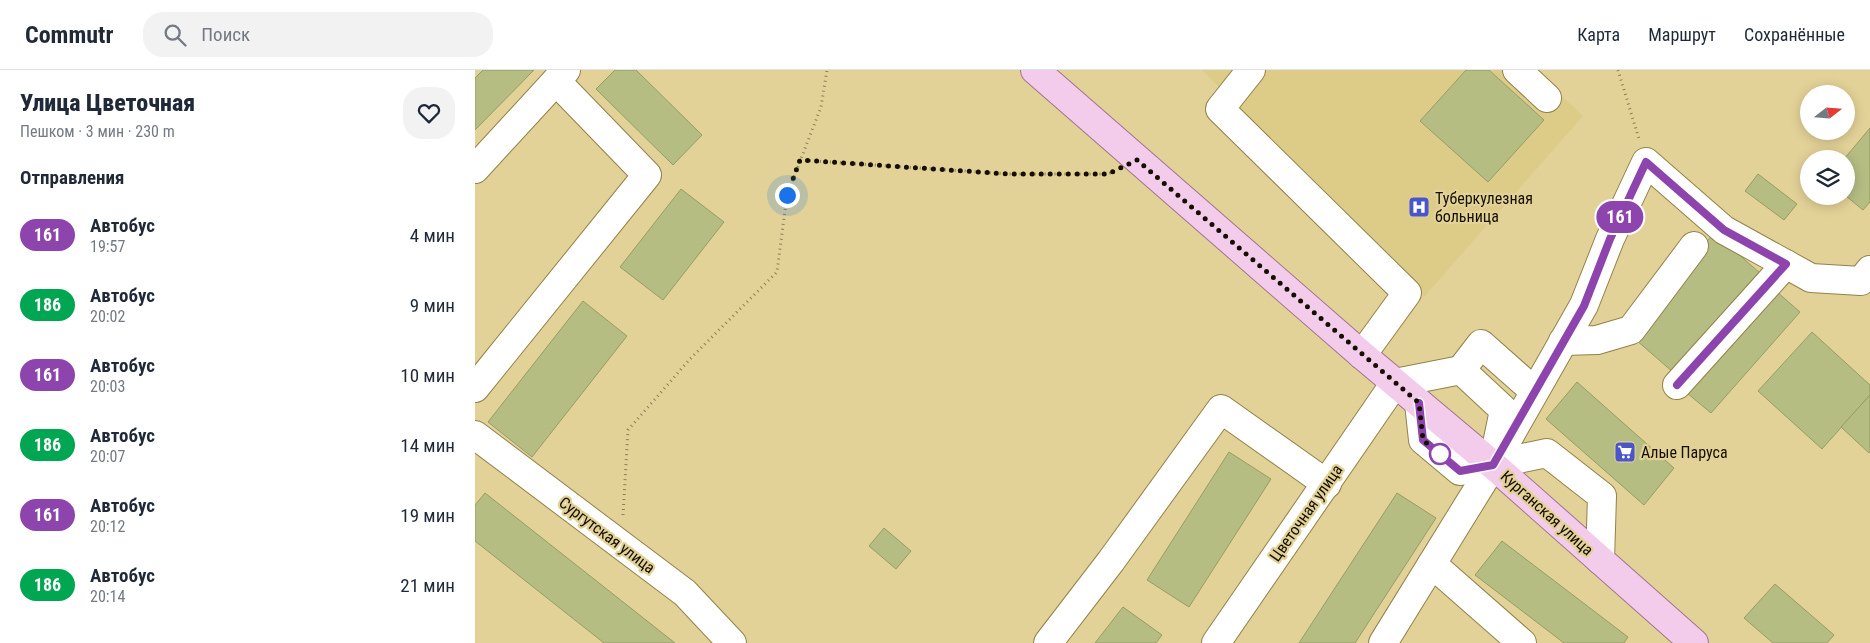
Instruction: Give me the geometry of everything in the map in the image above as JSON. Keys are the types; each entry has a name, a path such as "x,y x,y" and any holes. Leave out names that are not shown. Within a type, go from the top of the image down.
{"main road":[{"name":"Курганская улица","path":"1035,70 1362,355 1493,465 1694,643"}],"street":[{"path":"1251,70 1220,109 1407,293 1362,355"},
{"path":"1517,70 1547,98"},
{"path":"475,169 561,75 647,175 475,388"},
{"path":"1383,643 1493,465 1584,306 1610,239 1646,162 1724,230 1811,278 1861,281 1870,270"},
{"path":"1563,341 1597,340 1631,330 1694,246"},
{"path":"1677,385 1786,264"},
{"path":"1395,383 1461,370 1481,344 1534,391"},
{"path":"1461,370 1504,410 1493,465"},
{"name":"Цветочная улица","path":"1216,643 1395,383"},
{"path":"1048,643 1111,561 1221,409 1327,484"},
{"name":"Сургутская улица","path":"479,447 622,546 685,593 732,643"},
{"path":"1493,465 1547,453 1602,496 1600,560"},
{"path":"1432,564 1522,643"}],"path":[{"path":"622,546 628,430 690,359 777,272 787,195 821,107 827,70"},
{"path":"1617,70 1646,162"},
{"path":"800,160 1009,174 1108,174 1137,160"}],"shaded area":[{"name":"Туберкулезная больница","path":"1202,70 1534,70 1583,116 1424,297"}],"building":[{"path":"483,70 534,70 475,130 475,78"},
{"path":"615,70 636,70 702,135 673,165 596,89"},
{"path":"1466,70 1489,70 1544,120 1488,182 1420,121"},
{"path":"1870,128 1870,202 1863,210 1855,203 1855,150 1852,150"},
{"path":"1758,174 1797,204 1784,220 1745,191"},
{"path":"681,189 724,222 663,300 620,267"},
{"path":"1714,233 1760,273 1674,373 1628,333"},
{"path":"1776,291 1800,312 1711,413 1687,393"},
{"path":"583,301 627,336 532,457 488,422"},
{"path":"1812,332 1870,385 1870,395 1822,449 1758,391"},
{"path":"1577,382 1674,468 1644,505 1546,419"},
{"path":"1870,395 1870,451 1869,453 1841,427"},
{"path":"1229,452 1271,479 1189,607 1147,580"},
{"path":"485,493 675,643 604,643 475,541 475,505"},
{"path":"1397,493 1436,518 1355,643 1299,643"},
{"path":"884,528 911,551 896,569 869,546"},
{"path":"1502,541 1628,637 1624,643 1564,643 1475,575"},
{"path":"1775,584 1834,635 1827,643 1773,643 1744,618"},
{"path":"1123,607 1162,635 1156,643 1095,643"}],"bus line":[{"name":"161","path":"1419,403 1423,440 1460,471 1493,465 1584,306 1610,239 1646,162 1724,230 1786,264 1677,385"}],"place":[{"name":"Туберкулезная больница","path":"1419,207"},
{"name":"Алые Паруса","path":"1625,452"}],"route":[{"path":"787,195 800,160 1009,174 1108,174 1137,160 1419,403 1423,440 1440,454"}]}
